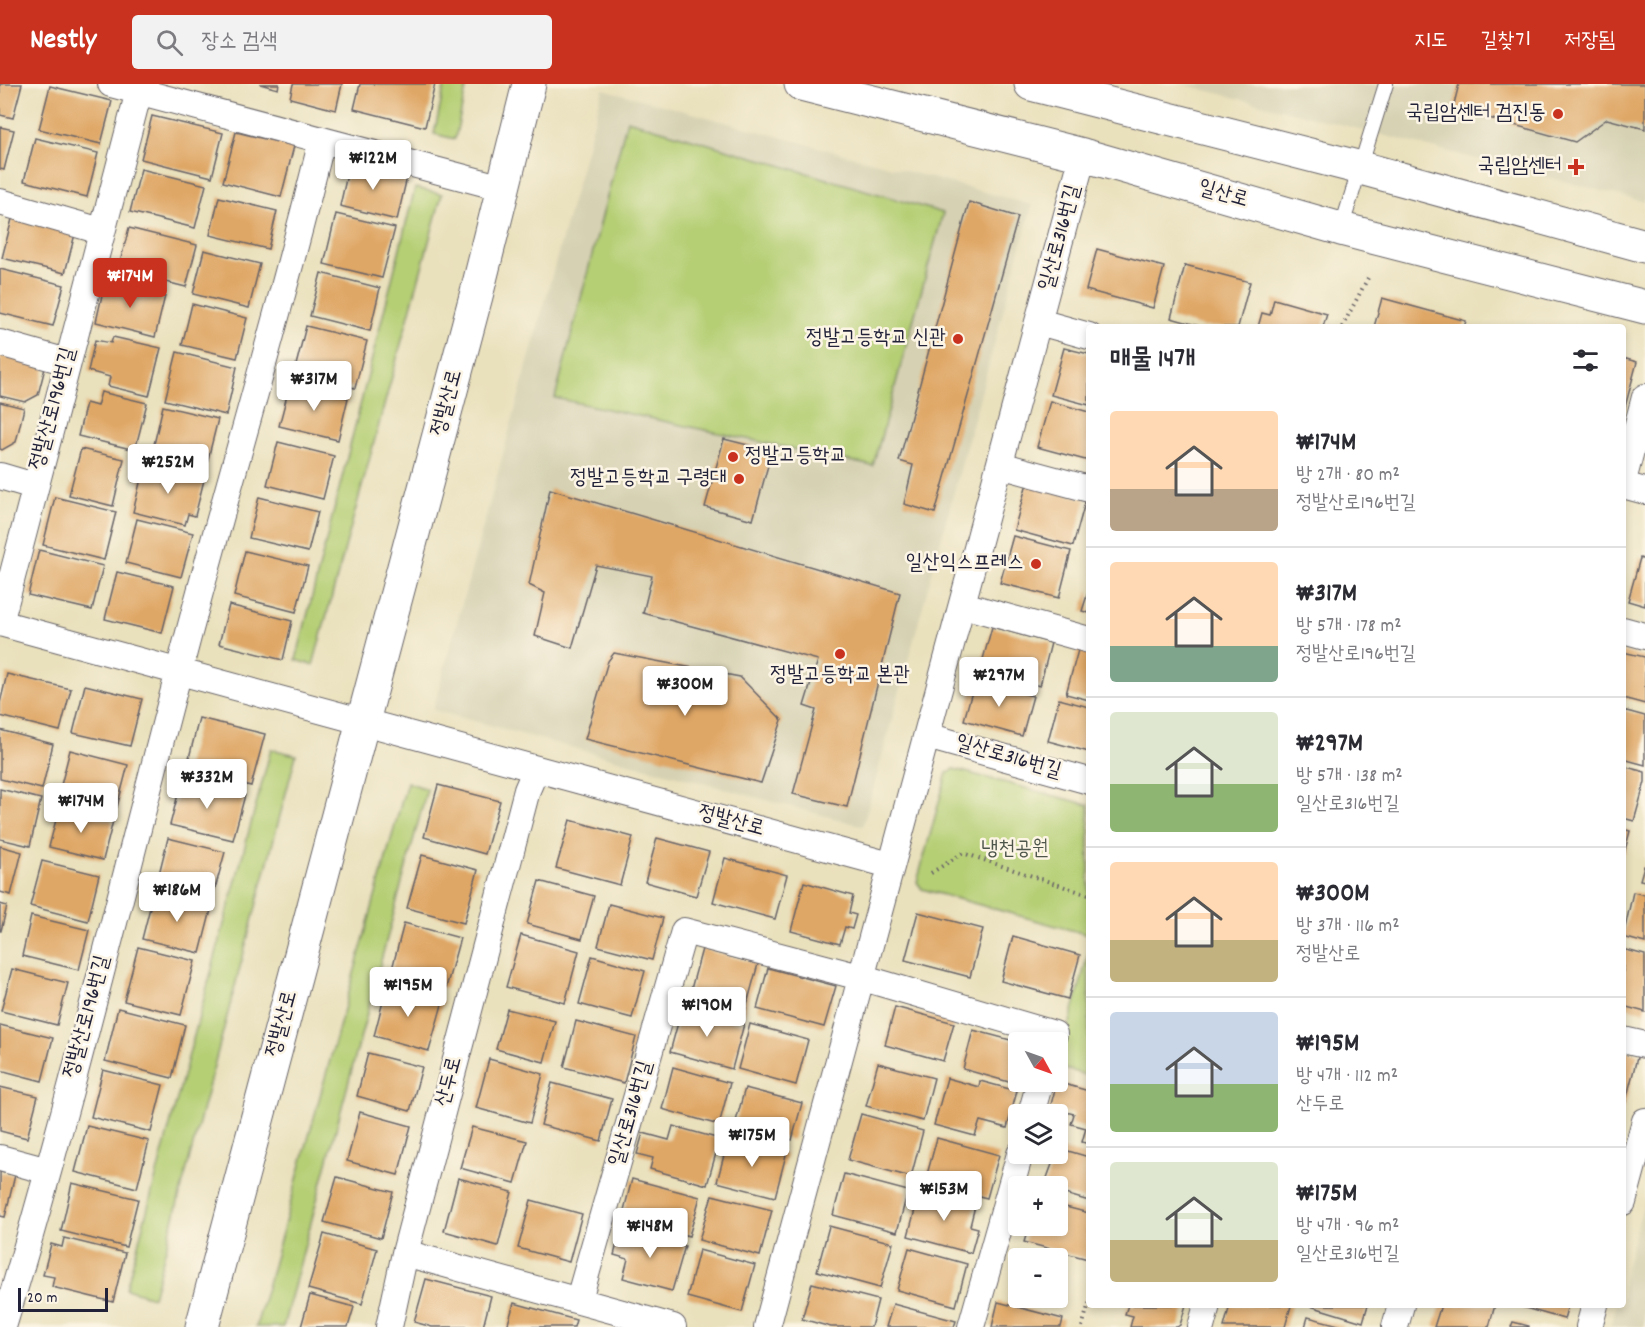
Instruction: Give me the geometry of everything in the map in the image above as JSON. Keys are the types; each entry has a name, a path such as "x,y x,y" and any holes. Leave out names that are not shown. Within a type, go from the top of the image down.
{"main road":[{"name":"정발산로","path":"202,1327 529,84"},
{"name":"일산로","path":"801,84 1083,155 1341,229 1645,307"},
{"path":"1031,84 1361,168 1645,246"}],"street":[{"path":"111,84 503,188"},
{"name":"정발산로196번길","path":"139,91 0,623 363,722"},
{"name":"정발산로196번길","path":"2,1327 48,1171 178,672 292,262 322,140"},
{"name":"일산로316번길","path":"767,1327 1083,155"},
{"path":"0,202 101,231"},
{"path":"1038,322 1086,335"},
{"path":"0,343 67,362"},
{"path":"1626,471 1645,397"},
{"path":"1000,465 1086,488"},
{"path":"0,476 34,486"},
{"path":"1626,484 1645,491"},
{"path":"963,604 1086,639"},
{"path":"1626,631 1645,636"},
{"name":"정발산로","path":"363,722 890,865"},
{"name":"일산로316번길","path":"927,736 1086,780"},
{"name":"산두로","path":"388,1327 405,1253 527,790 536,769"},
{"name":"일산로316번길","path":"579,1299 684,931 860,977 1047,1032"},
{"path":"1626,1041 1645,1045"},
{"path":"1626,1191 1645,1121"},
{"path":"0,1158 48,1171"},
{"path":"971,1327 1017,1164"},
{"path":"405,1253 579,1299 673,1327"},
{"path":"1201,1327 1206,1308"},
{"path":"1395,1327 1400,1308"},
{"path":"1589,1327 1594,1308"}],"lane":[{"path":"1341,229 1386,84"}],"path":[{"path":"1344,324 1369,276"},
{"path":"931,873 963,853 1086,894"},
{"path":"1082,1327 1088,1308"}],"shaded area":[{"name":"국립암센터","path":"1182,84 1645,84 1645,202 1371,132"},
{"name":"정발고등학교","path":"603,89 1032,205 863,826 433,710"},
{"path":"1645,1198 1645,1327 1610,1327 1615,1308 1626,1308 1626,1268"}],"green space":[{"path":"445,84 467,84 455,139 434,134"},
{"path":"627,120 943,213 873,466 555,398"},
{"path":"415,188 442,194 313,665 296,660"},
{"path":"271,749 296,755 153,1297 126,1289"},
{"name":"냉천공원","path":"954,769 1086,804 1086,934 922,889 917,882 947,773"},
{"path":"407,782 427,789 283,1327 256,1327"},
{"path":"1086,962 1086,1075 1068,1070 1067,1032"}],"building":[{"path":"0,84 22,84 13,118 0,115"},
{"path":"260,84 279,84 278,89"},
{"path":"293,84 342,84 336,110 290,98"},
{"path":"360,84 435,84 425,127 354,109"},
{"name":"국립암센터 검진동","path":"1459,84 1645,84 1645,129 1607,119 1575,142 1453,108"},
{"path":"50,86 112,101 101,144 39,129"},
{"path":"152,116 223,133 212,177 141,159"},
{"path":"0,127 14,130 4,170 0,169"},
{"path":"236,132 294,146 281,197 223,182"},
{"path":"35,138 98,153 87,197 24,181"},
{"path":"350,161 407,177 397,220 340,206"},
{"path":"141,169 206,185 195,228 130,212"},
{"path":"219,197 277,211 268,249 210,235"},
{"name":"정발고등학교 신관","path":"969,202 1018,217 935,513 904,504 913,465 899,461"},
{"path":"336,214 395,228 382,278 324,264"},
{"path":"13,215 76,230 65,273 2,258"},
{"path":"129,228 197,245 186,287 118,270"},
{"path":"1097,249 1164,267 1153,308 1086,290"},
{"path":"204,250 260,264 249,308 193,294"},
{"path":"1185,265 1250,282 1239,324 1192,324 1171,318"},
{"path":"0,269 64,285 53,326 0,313"},
{"path":"321,273 380,288 370,331 310,316"},
{"path":"105,282 165,296 155,337 96,322"},
{"path":"1382,298 1466,321 1465,324 1375,324"},
{"path":"1274,299 1327,314 1324,324 1259,324 1262,313 1270,315"},
{"path":"192,304 247,318 237,358 182,345"},
{"path":"306,326 367,341 355,388 294,373"},
{"path":"113,337 161,348 149,396 108,386 110,377 88,371 95,340 111,343"},
{"path":"0,348 45,368 38,395 25,402 0,396"},
{"path":"1064,348 1086,353 1086,404 1051,395"},
{"path":"177,352 237,367 226,415 165,400"},
{"path":"1626,359 1637,362 1626,403"},
{"path":"290,384 348,398 338,440 279,426"},
{"path":"101,392 147,403 135,450 78,436 86,403 97,406"},
{"path":"1050,401 1086,411 1086,460 1037,447"},
{"path":"0,402 24,408 16,442 2,450 0,449"},
{"path":"163,406 218,419 206,467 152,453"},
{"name":"정발고등학교 구령대","path":"724,439 772,451 753,520 705,507"},
{"path":"278,442 334,456 323,499 267,485"},
{"path":"81,449 124,459 113,506 69,495"},
{"path":"144,466 204,480 195,516 188,514 185,525 133,512"},
{"path":"1027,483 1086,499 1073,546 1014,530"},
{"name":"정발고등학교 본관","path":"550,489 900,593 847,807 793,794 816,710 804,706 818,660 643,613 652,576 596,565 572,648 535,636 545,593 529,585"},
{"path":"55,497 116,512 104,560 43,545"},
{"path":"259,497 318,512 308,552 249,538"},
{"path":"137,519 193,533 181,577 126,563"},
{"path":"1013,536 1071,551 1059,598 1000,583"},
{"path":"39,550 103,566 92,610 28,595"},
{"path":"245,551 308,566 296,612 234,596"},
{"path":"1640,558 1645,560 1645,606 1628,601"},
{"path":"117,572 174,586 162,633 105,619"},
{"path":"1086,598 1086,612 1082,611"},
{"path":"229,605 292,621 283,660 219,644"},
{"path":"992,627 1051,643 1040,686 980,670"},
{"path":"1078,650 1086,651 1086,699 1066,694"},
{"path":"614,653 740,677 782,720 761,783 585,739 608,661"},
{"path":"1626,653 1645,657 1645,704 1626,699"},
{"path":"7,674 71,689 60,731 0,716 0,703"},
{"path":"975,681 1033,696 1022,736 964,720"},
{"path":"85,685 142,699 130,746 73,733"},
{"path":"1059,699 1086,706 1086,751 1048,741"},
{"path":"1626,711 1645,716 1645,765 1626,760"},
{"path":"199,718 265,734 251,786 186,770"},
{"path":"0,730 53,744 42,789 0,779"},
{"path":"70,750 128,765 117,807 59,793"},
{"path":"1626,767 1645,772 1645,782 1634,821 1626,819"},
{"path":"182,779 245,795 233,840 170,825"},
{"path":"438,785 500,801 485,854 424,837"},
{"path":"0,789 41,799 30,846 0,839"},
{"path":"59,808 113,821 103,860 49,847"},
{"path":"570,820 633,837 620,885 556,868"},
{"path":"1626,830 1630,831 1626,846"},
{"path":"168,838 225,852 213,896 157,882"},
{"path":"657,838 709,852 696,896 645,882"},
{"path":"0,846 22,852 11,895 0,892"},
{"path":"422,855 478,870 464,923 407,908"},
{"path":"725,858 787,875 775,919 713,902"},
{"path":"42,861 99,875 88,921 30,906"},
{"path":"1645,866 1645,881 1640,880"},
{"path":"539,881 594,896 582,939 527,924"},
{"path":"804,882 853,896 849,913 856,915 852,929 845,927 840,944 791,931"},
{"path":"154,892 212,906 200,953 142,939"},
{"path":"1633,892 1645,895 1645,943 1626,938 1626,924"},
{"path":"0,904 7,906 1,931 0,931"},
{"path":"609,904 663,918 652,960 598,946"},
{"path":"918,912 983,929 970,977 905,960"},
{"path":"31,916 89,930 79,970 22,956"},
{"path":"404,923 460,938 446,988 391,973"},
{"path":"521,935 579,951 565,1003 506,987"},
{"path":"1013,936 1080,955 1068,999 1001,981"},
{"path":"138,947 195,961 181,1015 124,1001"},
{"path":"702,949 758,964 744,1015 688,1000"},
{"path":"1626,950 1645,955 1645,1012 1626,1007"},
{"path":"592,956 645,971 632,1018 579,1004"},
{"path":"768,968 836,986 824,1027 757,1009"},
{"path":"12,969 68,983 57,1025 1,1011"},
{"path":"387,986 443,1001 429,1051 374,1036"},
{"path":"895,1007 954,1023 943,1061 885,1045"},
{"path":"118,1008 185,1025 172,1078 105,1061"},
{"path":"682,1008 744,1024 732,1069 670,1052"},
{"path":"507,1009 555,1021 544,1062 496,1049"},
{"path":"576,1021 636,1037 624,1083 564,1067"},
{"path":"750,1024 808,1040 796,1085 738,1069"},
{"path":"0,1025 53,1038 42,1081 0,1070"},
{"path":"973,1030 1008,1039 1008,1082 963,1069"},
{"path":"1626,1051 1638,1054 1626,1100"},
{"path":"368,1053 422,1067 410,1111 357,1096"},
{"path":"489,1059 543,1074 530,1123 476,1108"},
{"path":"878,1063 934,1078 923,1121 866,1106"},
{"path":"673,1067 730,1083 719,1125 662,1109"},
{"path":"103,1070 163,1085 151,1132 91,1117"},
{"path":"947,1078 979,1087 980,1081 1008,1089 1008,1092 1017,1092 1013,1104 1008,1104 1007,1128 980,1121 975,1136 934,1125"},
{"path":"552,1083 612,1099 601,1141 541,1125"},
{"path":"1068,1085 1086,1090 1086,1128 1071,1124 1074,1114 1068,1112 1068,1104 1051,1104 1054,1092 1068,1092"},
{"path":"0,1087 38,1096 27,1138 0,1131"},
{"path":"745,1088 802,1103 792,1140 735,1125"},
{"path":"360,1112 411,1126 398,1175 347,1161"},
{"path":"861,1114 923,1131 911,1177 848,1160"},
{"path":"87,1126 149,1141 137,1188 75,1172"},
{"path":"673,1126 720,1139 707,1185 650,1169 653,1158 637,1154 643,1133 669,1140"},
{"path":"472,1127 527,1141 515,1183 460,1168"},
{"path":"1086,1128 1086,1143 1082,1142"},
{"path":"937,1138 999,1155 987,1198 925,1182"},
{"path":"728,1140 786,1155 775,1197 717,1182"},
{"path":"1068,1151 1086,1156 1086,1200 1068,1195 1068,1176 1048,1176 1052,1164 1068,1164"},
{"path":"0,1172 15,1175 5,1217 0,1216"},
{"path":"844,1174 908,1191 897,1232 833,1215"},
{"path":"337,1177 393,1192 381,1238 324,1222"},
{"path":"458,1178 512,1192 498,1246 444,1231"},
{"path":"632,1179 700,1197 689,1236 622,1218"},
{"path":"72,1183 138,1199 126,1247 61,1231"},
{"path":"920,1191 975,1206 970,1226 978,1228 971,1253 908,1236"},
{"path":"712,1195 772,1210 760,1256 699,1240"},
{"path":"531,1200 582,1214 569,1262 518,1248"},
{"path":"1068,1208 1086,1212 1086,1258 1068,1254 1068,1248 1047,1248 1024,1242 1026,1236 1068,1236"},
{"path":"829,1226 893,1243 880,1288 817,1271"},
{"path":"621,1229 685,1246 672,1291 623,1278 628,1259 614,1255"},
{"path":"324,1234 377,1249 362,1304 308,1289"},
{"path":"64,1238 125,1253 113,1302 52,1287 54,1277 43,1275 51,1244 62,1247"},
{"path":"909,1248 967,1264 956,1306 897,1290"},
{"path":"699,1250 755,1265 742,1312 687,1297"},
{"path":"426,1279 491,1296 483,1327 432,1327 414,1322"},
{"path":"812,1283 878,1300 871,1327 831,1327 802,1319"},
{"path":"310,1295 354,1307 348,1327 301,1327"},
{"path":"998,1302 1008,1305 1008,1308 1021,1308 1063,1319 1061,1327 992,1327"},
{"path":"514,1303 576,1320 574,1327 507,1327"},
{"path":"893,1304 956,1321 954,1327 886,1327"},
{"path":"1127,1308 1185,1308 1180,1325 1177,1327 1130,1327 1133,1316 1125,1314"},
{"path":"1229,1308 1290,1308 1285,1327 1224,1327"},
{"path":"1317,1308 1367,1308 1363,1322"},
{"path":"1440,1308 1494,1308 1489,1327 1434,1327"},
{"path":"1525,1308 1567,1308 1564,1319"},
{"path":"1308,1317 1343,1326 1343,1327 1305,1327"},
{"path":"1513,1322 1529,1326 1529,1327 1511,1327"}],"place":[{"name":"국립암센터 검진동","path":"1558,114"},
{"name":"국립암센터","path":"1576,167"},
{"name":"정발고등학교 신관","path":"958,339"},
{"name":"정발고등학교","path":"733,457"},
{"name":"정발고등학교 구령대","path":"739,479"},
{"name":"일산익스프레스","path":"1036,564"},
{"name":"정발고등학교 본관","path":"840,654"}]}
